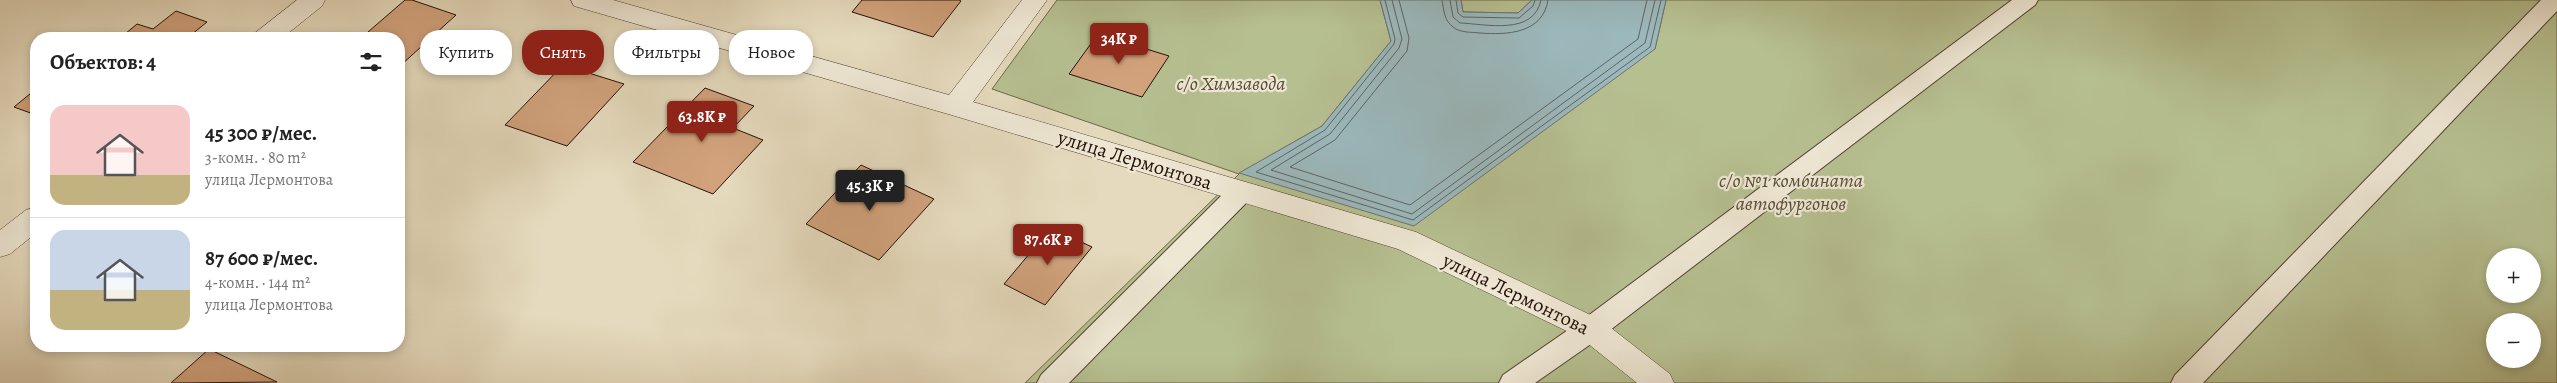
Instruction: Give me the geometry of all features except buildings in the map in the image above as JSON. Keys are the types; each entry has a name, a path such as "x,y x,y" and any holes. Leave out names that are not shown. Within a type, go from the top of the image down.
{"street":[{"path":"273,32 313,0"},
{"name":"улица Лермонтова","path":"583,0 955,106 1406,240 1591,329 1659,383"},
{"path":"955,106 1035,0"},
{"path":"0,246 30,223"}],"lane":[{"path":"1513,383 1591,329 2027,0"},
{"path":"2185,383 2554,0"},
{"path":"1051,383 1241,192"}],"green space":[{"name":"с/о №1 комбината автофургонов","path":"1057,0 1380,0 1391,41 1322,126 1240,173 1655,49 1666,0 2557,0 2557,383 1025,383 1239,174 992,89"},
{"path":"1461,0 1532,0 1518,13 1463,12"}],"water":[{"path":"1380,0 1461,0 1463,12 1518,13 1532,0 1666,0 1655,49 1414,226 1239,173 1322,126 1391,41"}],"park label":[{"name":"с/о Химзавода","path":"1231,83"}]}
